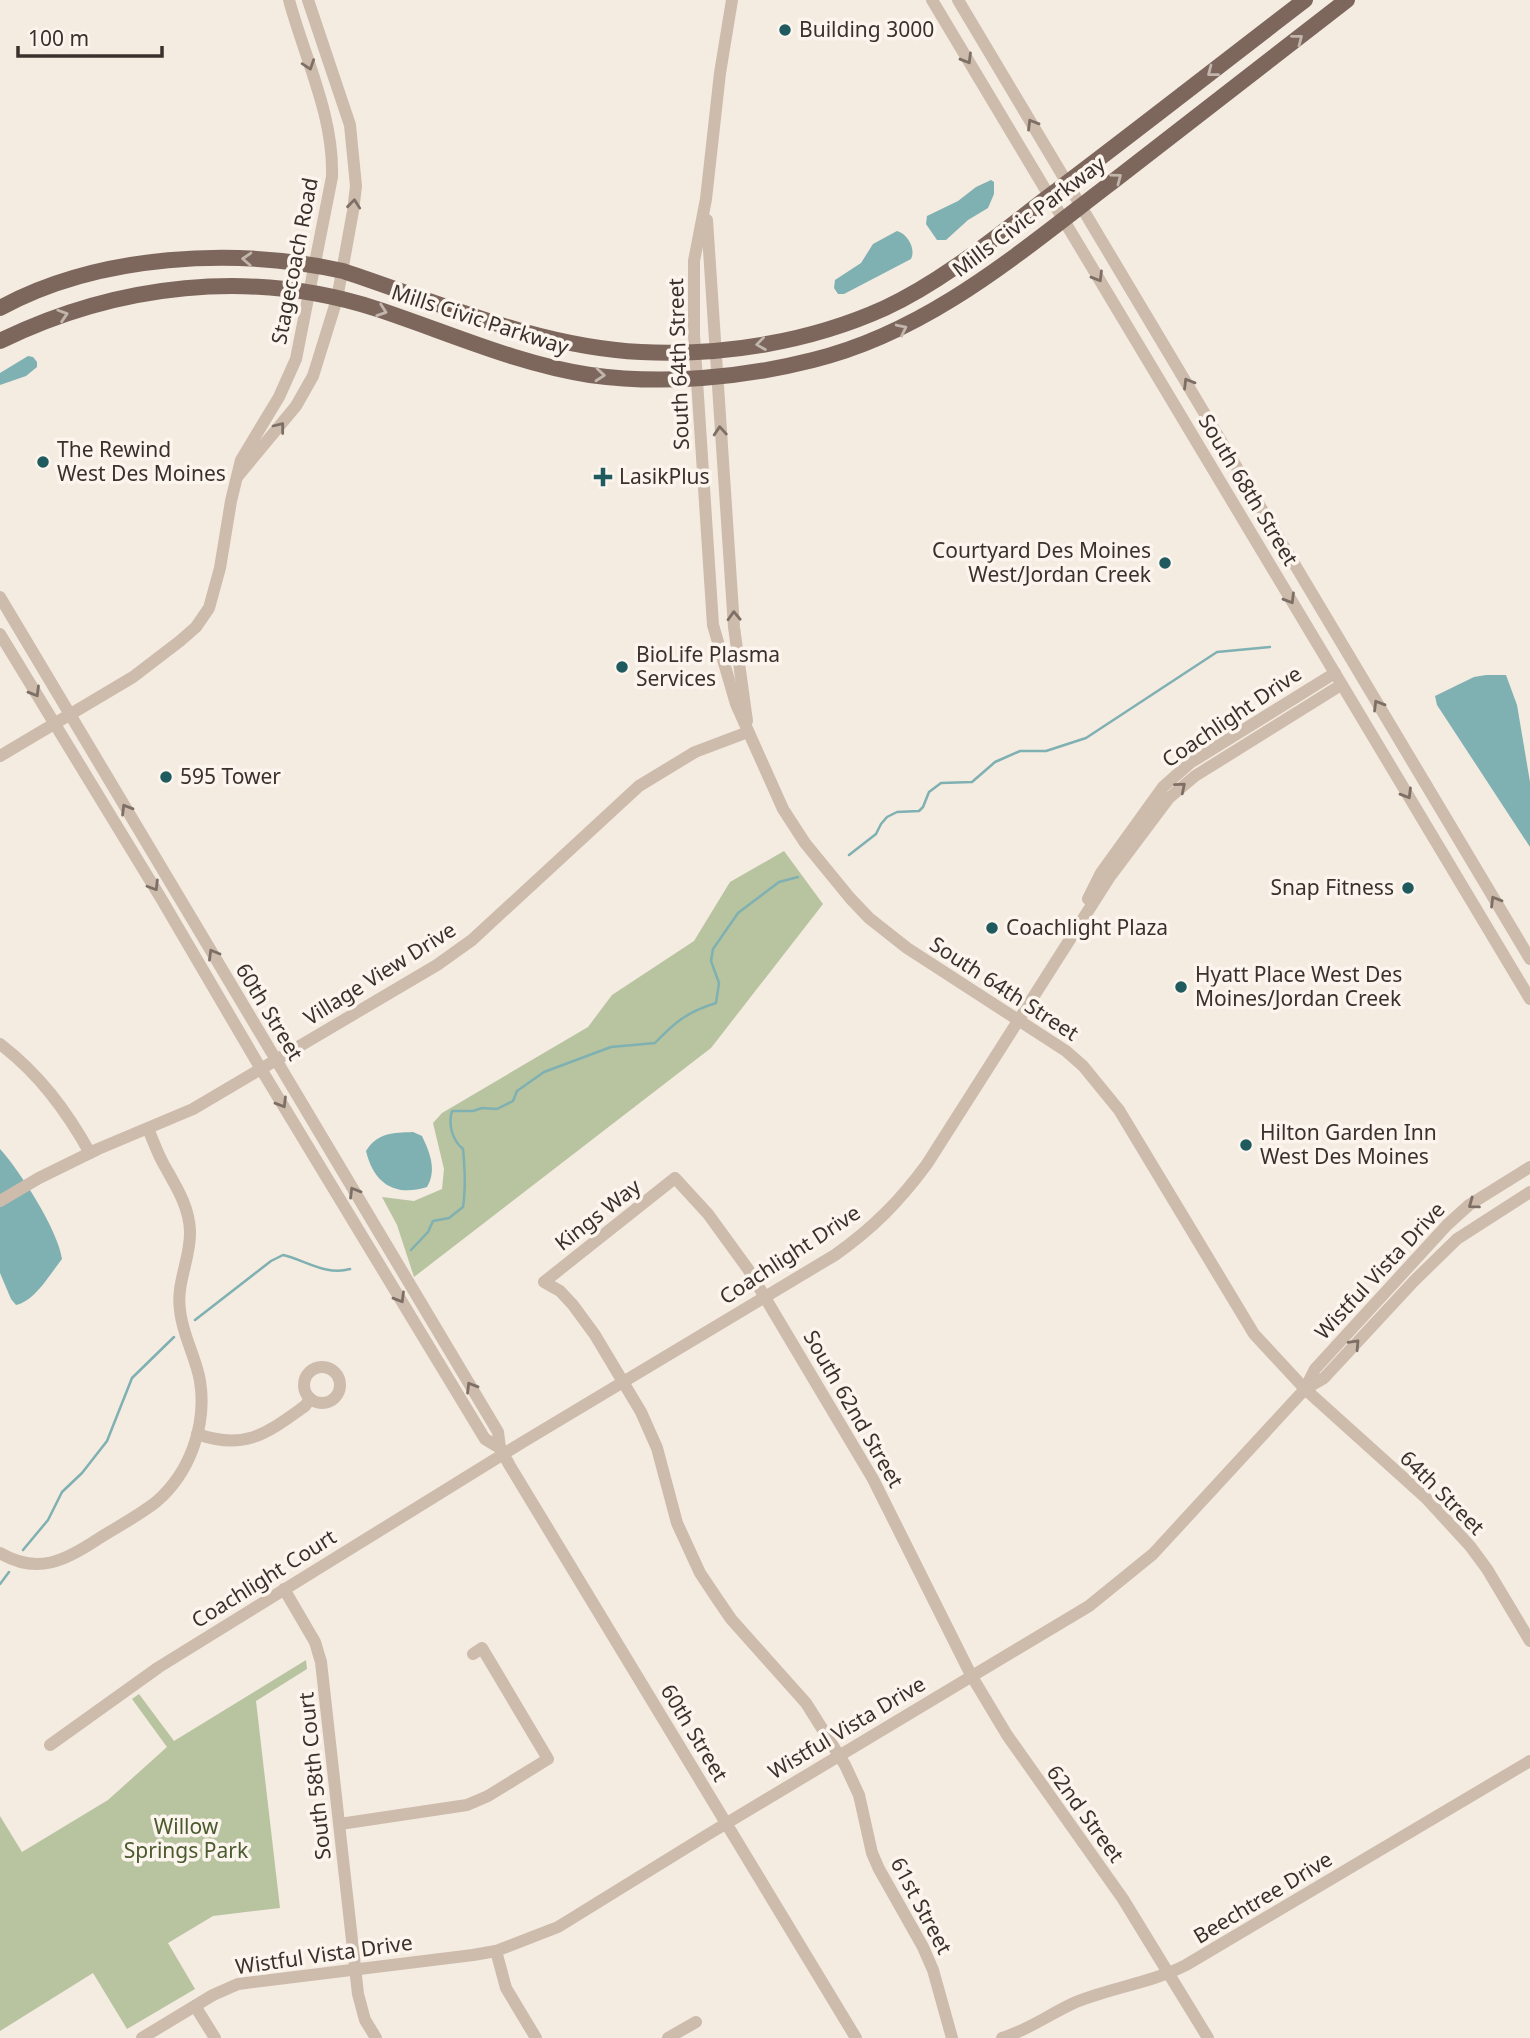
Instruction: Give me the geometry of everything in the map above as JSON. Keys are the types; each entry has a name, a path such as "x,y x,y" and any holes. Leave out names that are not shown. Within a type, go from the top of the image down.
{"main road":[{"name":"Mills Civic Parkway","path":"0,308 56,285 131,266 213,258 246,258 315,265 343,271 534,334 589,346 640,352 694,351 798,338 836,327 884,308 946,272 1068,183 1305,0"},
{"name":"Mills Civic Parkway","path":"0,341 39,322 116,298 215,285 309,293 371,307 494,350 561,369 590,374 626,377 716,376 778,368 812,360 897,331 944,305 1082,205 1347,0"}],"street":[{"name":"Stagecoach Road","path":"0,756 133,677 196,627 215,593 241,460 279,397 296,359 328,206 333,156 329,129 289,0"},
{"name":"Stagecoach Road","path":"236,479 273,437 313,376 337,299 356,186 350,125 308,0"},
{"name":"South 64th Street","path":"732,0 720,73 706,200 694,261 694,351 713,625 724,666 748,732 783,809 805,843 869,918 907,948 1066,1051 1083,1066 1112,1101 1254,1334 1305,1389"},
{"name":"South 68th Street","path":"932,0 1530,999"},
{"name":"South 68th Street","path":"958,0 1530,959"},
{"name":"South 64th Street","path":"706,200 734,627 748,732"},
{"name":"60th Street","path":"0,597 498,1432 502,1451 856,2038"},
{"name":"60th Street","path":"0,634 163,900 261,1069 485,1439 502,1451"},
{"name":"Coachlight Drive","path":"502,1451 623,1382 835,1255 866,1233 899,1202 927,1164 1110,878 1169,798 1195,776 1338,679"},
{"name":"Village View Drive","path":"0,1201 90,1153 193,1109 414,980 472,940 628,795 652,776 695,752 748,732"},
{"path":"0,1044 35,1074 56,1099 90,1153"},
{"path":"0,1553 22,1563 42,1564 59,1561 88,1546 157,1501 183,1469 197,1434 201,1411 200,1380 181,1322 179,1296 190,1248 189,1220 184,1200 148,1129"},
{"name":"Wistful Vista Drive","path":"142,2038 223,1989 238,1984 496,1951 558,1927 1089,1606 1153,1554 1305,1389 1315,1369 1447,1225 1469,1205 1530,1167"},
{"name":"South 62nd Street","path":"675,1178 730,1241 765,1296 873,1479 971,1675"},
{"name":"Kings Way","path":"544,1282 675,1178"},
{"name":"Wistful Vista Drive","path":"1305,1389 1324,1378 1457,1239 1530,1192"},
{"name":"61st Street","path":"544,1282 560,1291 595,1335 650,1430 677,1522 700,1573 731,1619 806,1703 840,1755 859,1795 878,1869 912,1926 933,1970 952,2038"},
{"name":"64th Street","path":"1305,1389 1426,1498 1470,1546 1530,1641"},
{"path":"197,1434 228,1440 259,1437 305,1406 310,1399"},
{"name":"Coachlight Court","path":"50,1745 137,1681 502,1451"},
{"name":"South 58th Court","path":"284,1590 310,1631 319,1652 360,2007 376,2038"},
{"path":"340,1824 467,1805 488,1796 548,1759 482,1648 473,1654"},
{"name":"62nd Street","path":"971,1675 1023,1761 1092,1855 1208,2038"},
{"name":"Beechtree Drive","path":"1002,2038 1030,2027 1074,2003 1169,1974 1530,1761"},
{"path":"496,1951 506,1988 536,2038"},
{"path":"195,2006 215,2038"},
{"path":"668,2038 696,2022"}],"green space":[{"path":"784,851 823,904 711,1048 414,1277 397,1225 382,1197 414,1201 442,1189 444,1169 433,1123 442,1113 588,1027 612,995 694,941 730,882"},
{"name":"Willow Springs Park","path":"306,1660 307,1669 256,1701 280,1908 213,1916 168,1943 195,1989 127,2029 93,1973 0,2031 0,1816 22,1852 108,1800 167,1747 132,1699 139,1694 174,1741"}],"water":[{"path":"991,180 994,182 994,194 988,208 968,220 946,240 937,240 926,224 927,216 958,201 976,187"},
{"path":"897,231 905,235 910,242 911,259 844,294 838,294 834,288 835,280 861,263 873,244"},
{"path":"28,356 33,357 37,367 26,376 0,385 0,373"},
{"path":"1506,675 1517,705 1530,782 1530,847 1437,705 1435,696 1474,677"},
{"path":"413,1132 422,1136 428,1149 432,1168 430,1181 427,1187 416,1190 396,1189 380,1180 366,1151 381,1137"},
{"path":"0,1149 37,1201 62,1259 36,1293 16,1305 0,1273"}],"waterway":[{"path":"849,855 876,834 887,817 897,812 919,811 929,792 941,783 972,782 995,762 1020,751 1046,751 1086,738 1217,652 1270,647"},
{"path":"411,1250 428,1232 433,1221 449,1218 463,1207 463,1149 452,1132 452,1111 497,1109 513,1101 517,1091 544,1072 611,1047 655,1043 682,1018 716,1003 719,983 711,961 713,949 738,913 779,882 798,877"},
{"path":"195,1320 271,1261 283,1255 324,1269 350,1269"},
{"path":"23,1550 48,1520 62,1492 82,1473 107,1441 132,1378 174,1337"},
{"path":"0,1584 9,1572"}],"place":[{"name":"Building 3000","path":"785,30"},
{"name":"The Rewind West Des Moines","path":"43,462"},
{"name":"LasikPlus","path":"603,477"},
{"name":"Courtyard Des Moines West/Jordan Creek","path":"1165,563"},
{"name":"BioLife Plasma Services","path":"622,667"},
{"name":"595 Tower","path":"166,777"},
{"name":"Snap Fitness","path":"1408,888"},
{"name":"Coachlight Plaza","path":"992,928"},
{"name":"Hyatt Place West Des Moines/Jordan Creek","path":"1181,987"},
{"name":"Hilton Garden Inn West Des Moines","path":"1246,1145"}]}
